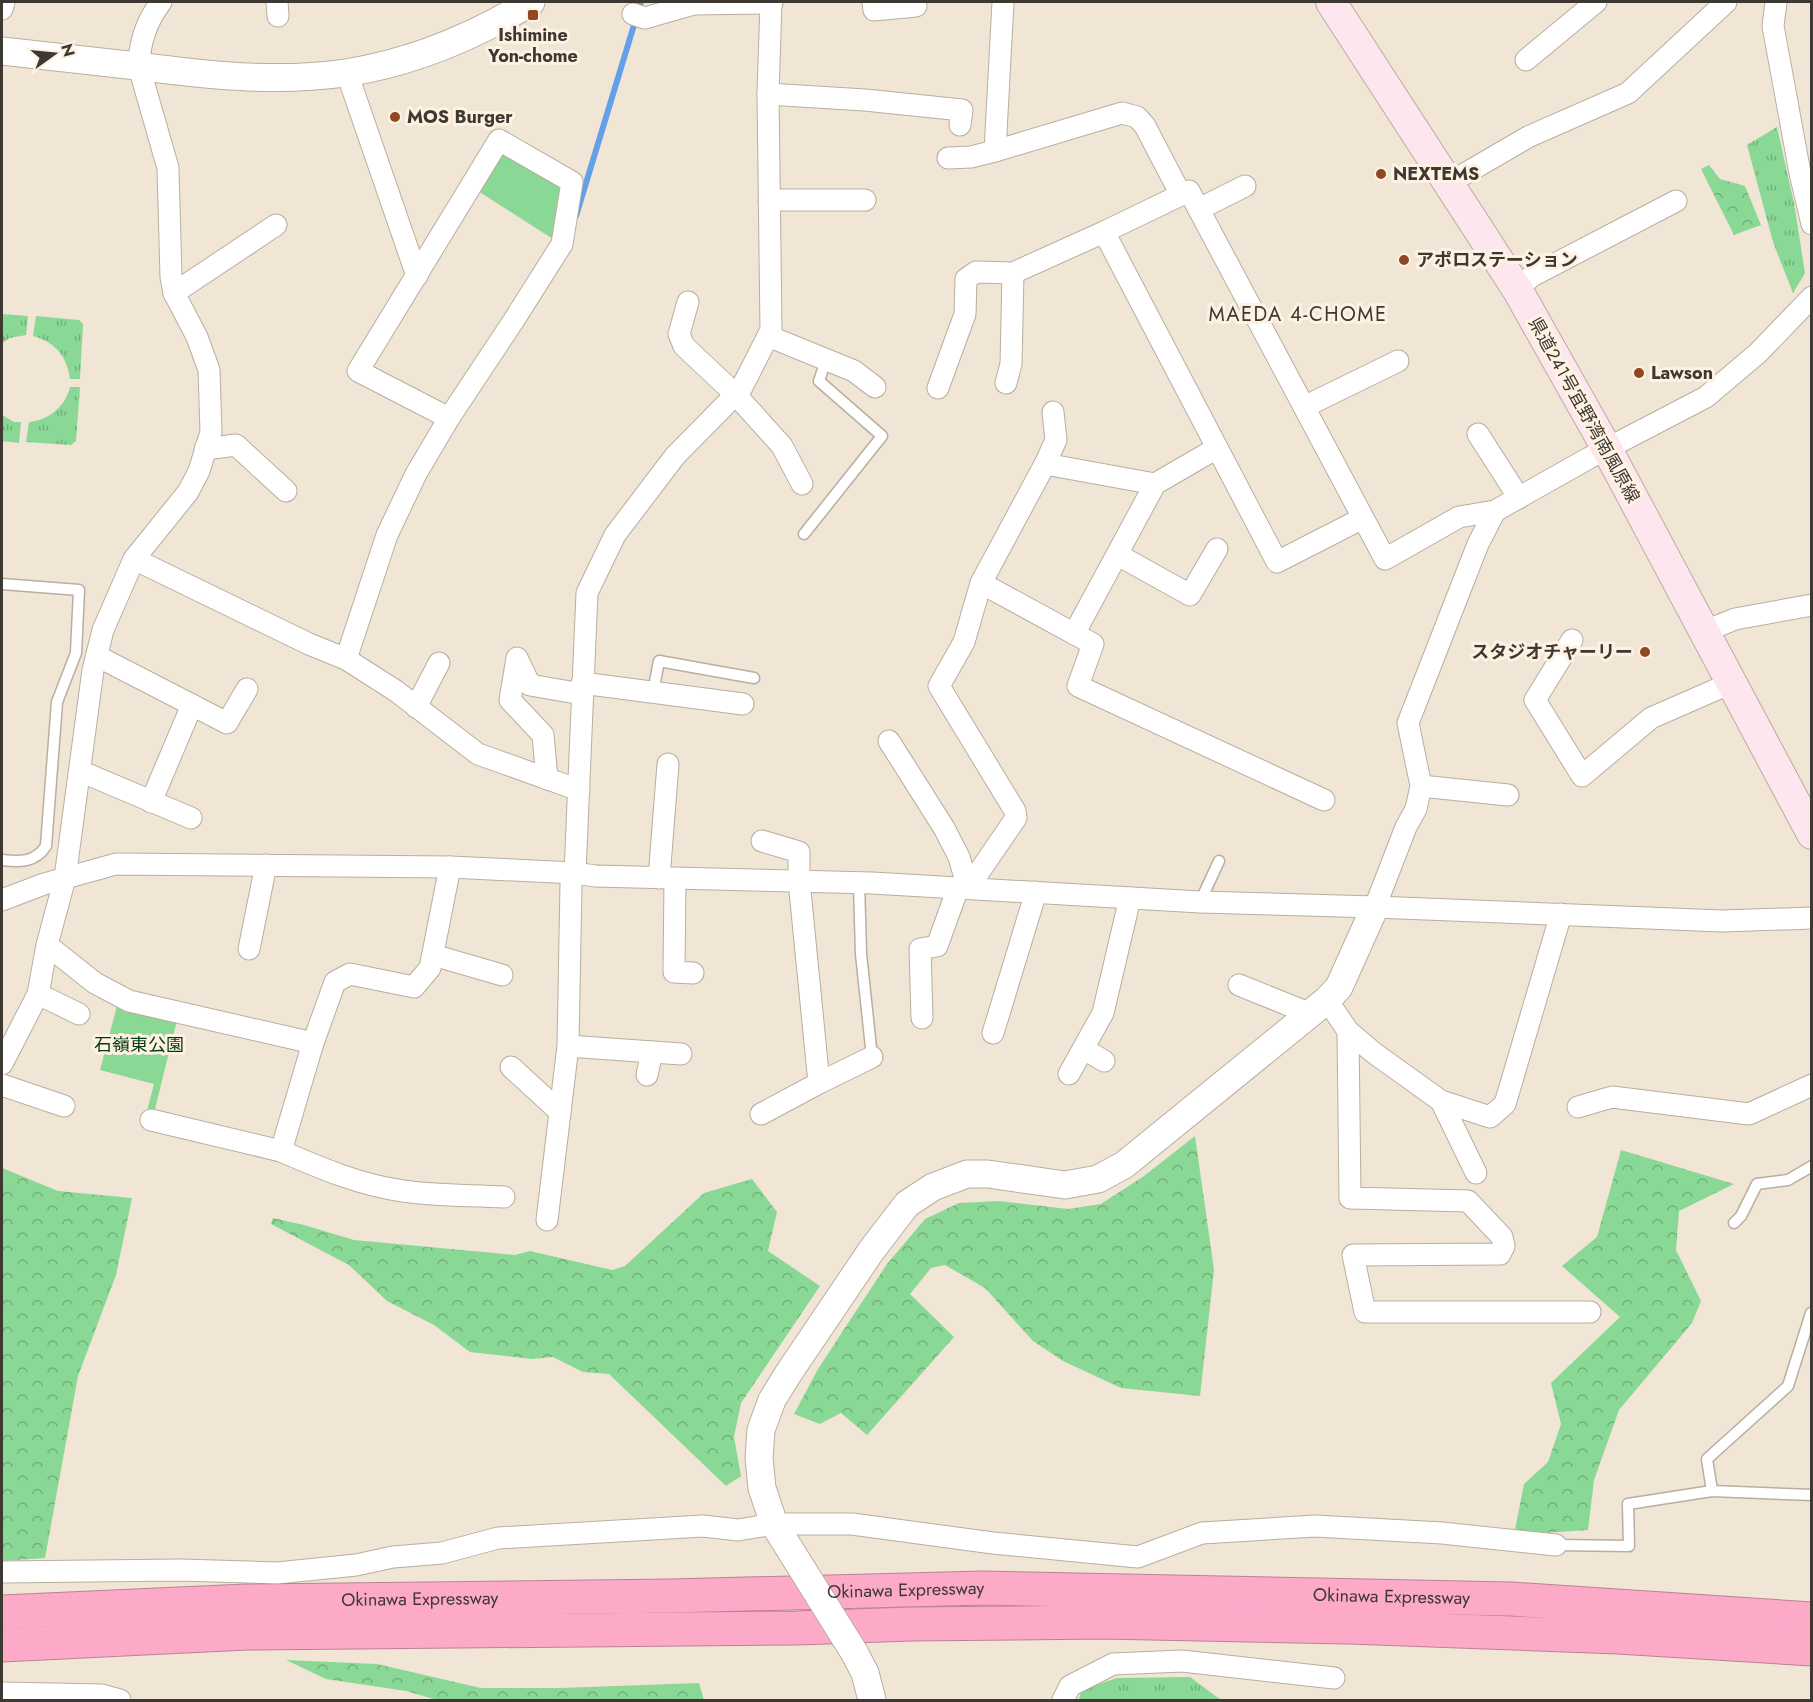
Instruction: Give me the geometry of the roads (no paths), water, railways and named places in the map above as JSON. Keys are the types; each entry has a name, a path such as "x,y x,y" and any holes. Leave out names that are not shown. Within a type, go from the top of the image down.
{"highway":[{"name":"Okinawa Expressway","path":"2,1612 258,1601 672,1596 983,1588 1511,1599 1812,1619"},
{"name":"Okinawa Expressway","path":"2,1645 247,1633 786,1628 1102,1622 1337,1626 1618,1637 1812,1648"}],"main road":[{"name":"県道241号宜野湾南風原線","path":"1331,2 1517,289 1607,449 1812,834"}],"street":[{"path":"2,9 4,2"},
{"path":"2,1064 38,994 47,945 65,878 97,656 103,630 134,558 188,492 199,471 211,432 209,370 196,337 174,293 171,277 168,168 139,67 139,50 143,33 160,2"},
{"path":"2,51 196,74 266,78 347,73 386,64 452,42 487,27 531,2"},
{"path":"548,1220 568,1046 571,884 575,873 587,593 615,535 675,456 741,389 771,330 768,94 772,2 694,4 638,16"},
{"path":"873,2 874,10 916,6"},
{"path":"995,151 1003,2"},
{"path":"1526,60 1596,2"},
{"path":"1449,183 1528,137 1628,93 1726,2"},
{"path":"1770,3 1800,173 1812,224"},
{"path":"347,73 417,276"},
{"path":"768,94 865,100 962,110 960,125"},
{"path":"948,158 971,157 995,151 1122,113 1137,117 1145,126 1181,195"},
{"path":"346,659 387,535 416,474 449,418 562,244 573,182 499,140 358,371 449,418"},
{"path":"1199,208 1245,186"},
{"path":"938,388 965,314 966,279 976,273 1013,273 1189,191 1385,559 1460,517 1495,511 1706,397 1758,353 1812,297"},
{"path":"769,200 865,200"},
{"path":"1517,289 1532,276 1676,201"},
{"path":"174,293 276,225"},
{"path":"1104,232 1277,562 1363,518"},
{"path":"1006,383 1011,364 1013,273"},
{"path":"688,302 680,334 684,346 736,395 782,446 802,484"},
{"path":"768,336 854,371 875,387"},
{"path":"1304,407 1398,361"},
{"path":"922,1018 921,949 937,946 963,888 1016,818 1015,811 939,686 964,642 981,583 1046,464 1056,440 1053,412"},
{"path":"1478,434 1519,498"},
{"path":"205,449 236,445 286,491"},
{"path":"1074,634 1155,484 1217,448"},
{"path":"1046,464 1155,484"},
{"path":"872,1701 865,1673 774,1524 762,1488 759,1458 761,1430 772,1400 864,1260 907,1204 933,1187 967,1174 1004,1176 1065,1185 1098,1179 1124,1165 1319,1007 1339,987 1375,907 1406,826 1416,808 1421,786 1408,723 1478,544 1495,511"},
{"path":"1118,555 1190,595 1217,549"},
{"path":"134,558 309,644 346,659 396,691 478,754 579,790"},
{"path":"981,583 1093,644 1078,686 1324,800"},
{"path":"1703,632 1735,619 1812,605"},
{"path":"1572,640 1535,700 1582,776 1651,718 1731,683"},
{"path":"97,656 227,723 247,689"},
{"path":"547,779 543,735 510,700 517,658 530,685 653,692 743,704"},
{"path":"416,707 439,663"},
{"path":"151,802 192,705"},
{"path":"889,741 944,828 959,857 963,888"},
{"path":"668,764 667,878 676,973"},
{"path":"80,771 191,818"},
{"path":"1421,786 1508,795"},
{"path":"762,841 799,852 799,881 819,1083"},
{"path":"2,900 44,884 116,864 266,865 450,867 595,876 859,882 1200,902 1722,921 1812,918"},
{"path":"249,949 266,865"},
{"path":"281,1151 313,1043 335,982 350,974 414,987 430,968 450,867"},
{"path":"993,1033 1036,892"},
{"path":"1070,1074 1103,1013 1130,898"},
{"path":"1239,985 1319,1007 1374,1053 1441,1101 1490,1117 1505,1104 1561,914"},
{"path":"47,945 94,983 129,1001 313,1043"},
{"path":"433,955 502,975"},
{"path":"38,994 79,1014"},
{"path":"1348,1031 1350,1198 1468,1201 1502,1237 1504,1246 1500,1254 1353,1255 1365,1312 1590,1312"},
{"path":"568,1046 681,1054"},
{"path":"1084,1049 1104,1061"},
{"path":"647,1075 652,1052"},
{"path":"761,1114 872,1057"},
{"path":"511,1067 560,1112"},
{"path":"2,1085 64,1106"},
{"path":"1578,1107 1612,1097 1749,1114 1812,1085"},
{"path":"1441,1101 1476,1173"},
{"path":"151,1120 281,1151 367,1184 404,1191 504,1197"},
{"path":"2,1572 181,1570 277,1573 356,1565 393,1557 442,1553 498,1538 703,1526 738,1530 774,1524 852,1524 993,1543 1138,1557 1202,1533 1315,1526 1442,1533 1556,1545"},
{"path":"1063,1701 1070,1686 1113,1664 1182,1661 1334,1678"},
{"path":"2,1693 102,1695 120,1701"}],"lane":[{"path":"804,534 882,436 819,381 826,360"},
{"path":"2,584 79,590 76,653 57,702 46,846 41,853 22,862 2,860"},
{"path":"653,692 659,660 754,678"},
{"path":"1200,902 1220,861"},
{"path":"859,882 861,954 872,1057"},
{"path":"1734,1223 1741,1216 1757,1184 1788,1180 1812,1166"},
{"path":"1712,1491 1707,1459 1788,1386 1811,1313"},
{"path":"1556,1545 1629,1546 1628,1504 1712,1491 1812,1495"}],"waterway":[{"path":"576,216 641,2"}],"place":[{"name":"Ishimine Yon-chome","path":"533,15"},
{"name":"MOS Burger","path":"395,117"},
{"name":"NEXTEMS","path":"1381,174"},
{"name":"アポロステーション","path":"1404,260"},
{"name":"Lawson","path":"1639,373"},
{"name":"スタジオチャーリー","path":"1645,652"}],"district":[{"name":"MAEDA 4-CHOME","path":"1298,314"}],"park label":[{"name":"石嶺東公園","path":"139,1045"}]}
